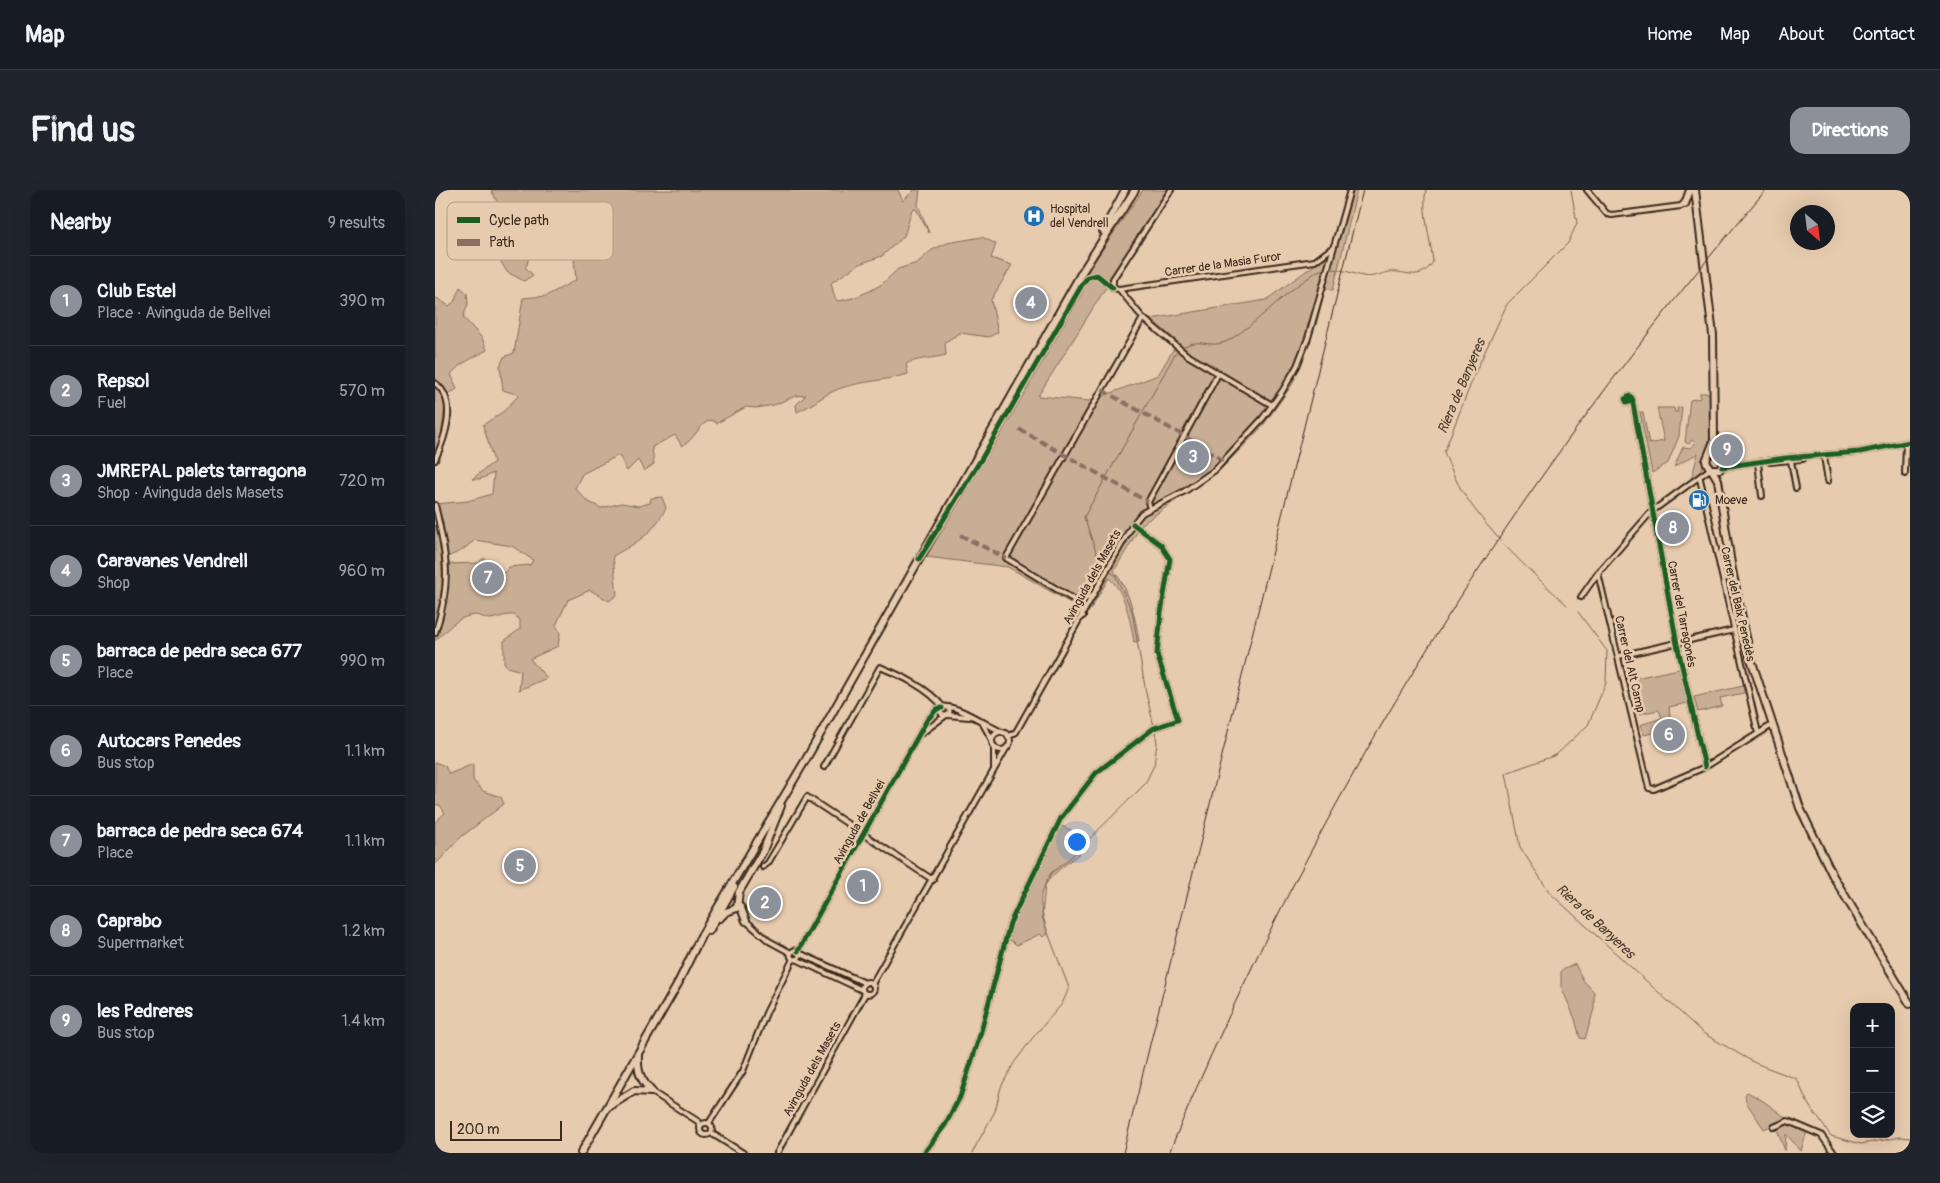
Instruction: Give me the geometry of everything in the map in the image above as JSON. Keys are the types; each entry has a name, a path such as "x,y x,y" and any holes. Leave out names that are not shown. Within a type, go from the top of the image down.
{"main road":[{"path":"1098,246 1102,234 1125,190"},
{"path":"677,986 701,936 745,860 786,795 1098,246 1135,190"},
{"path":"1685,204 1690,190"},
{"path":"1695,190 1711,310 1714,441 1706,461 1714,470 1717,480 1732,570 1750,656 1800,808 1821,853 1910,1004"},
{"path":"1714,441 1722,455"},
{"path":"1710,453 1722,455"},
{"path":"1714,470 1722,455"},
{"path":"709,931 722,914 734,907 739,892 763,851 786,795"},
{"path":"581,1153 781,806"},
{"path":"701,936 726,902 745,860"},
{"path":"726,902 734,907 746,921"},
{"path":"638,1053 642,1082 652,1092"},
{"path":"607,1109 634,1091 640,1076"},
{"path":"634,1091 652,1092"}],"street":[{"path":"1113,288 1113,279 1171,190"},
{"name":"Avinguda dels Masets","path":"1008,737 1016,732 1083,616 1133,524 1149,508 1185,491 1215,470 1242,443 1272,405 1297,366 1321,297 1332,248 1339,233 1351,190"},
{"path":"1587,190 1607,214 1612,215 1685,204 1686,190"},
{"name":"Carrer de la Masia Furor","path":"919,559 982,458 1088,277 1097,275 1113,288 1119,290 1308,262 1315,260 1332,248"},
{"path":"1119,290 1143,318 1183,351 1218,374 1272,405"},
{"path":"1083,616 1076,601 1006,558 1143,318"},
{"path":"1149,508 1148,502 1218,374"},
{"path":"435,382 446,396 448,412 446,434 435,460"},
{"name":"Carrer del Tarragonés","path":"1633,403 1650,486 1651,512 1677,644 1705,767"},
{"path":"1758,463 1791,461 1859,452 1908,442 1905,474"},
{"path":"1722,455 1733,465 1741,466"},
{"path":"1581,597 1598,573 1651,512 1700,478 1714,470 1786,458 1824,456"},
{"path":"1824,456 1828,481"},
{"path":"1791,461 1796,488"},
{"path":"1758,463 1762,496"},
{"name":"Carrer del Baix Penedès","path":"1700,478 1758,733"},
{"path":"435,505 447,576 444,607 435,633"},
{"path":"924,1153 945,1124 960,1097 980,1035 1010,923 1061,818 1096,773 1154,728 1178,720 1157,654 1161,613 1170,559 1161,545 1133,524"},
{"name":"Carrer del Alt Camp","path":"1598,573 1649,788 1654,789 1705,767"},
{"path":"1076,601 1085,600 1094,595"},
{"path":"1079,608 1088,607 1085,600"},
{"path":"1619,656 1734,630"},
{"path":"824,768 880,667 937,699 944,707 950,709 946,716"},
{"path":"791,953 793,950 799,952 865,983 872,984 933,880 1009,742 1008,737 1004,733 983,724 955,706 944,707"},
{"path":"944,707 941,713 946,716 971,717"},
{"name":"Avinguda de Bellvei","path":"794,959 799,957 799,952 932,714 944,707"},
{"name":"Avinguda de Bellvei","path":"921,734 946,716"},
{"path":"1764,729 1770,717"},
{"path":"983,724 993,744 1000,750 1007,747"},
{"path":"1705,767 1772,725"},
{"path":"1764,729 1777,739"},
{"path":"994,768 993,744 996,734 1004,733"},
{"path":"763,867 769,863 807,796 933,880"},
{"path":"746,921 769,941 791,953 794,959 862,990 865,994"},
{"path":"709,1124 743,1071 765,1013 794,959"},
{"path":"862,990 865,983"},
{"name":"Avinguda dels Masets","path":"777,1153 865,994 873,992 872,984"},
{"path":"652,1092 699,1122 702,1135 706,1136 711,1133"},
{"path":"1774,1127 1788,1120 1821,1135 1834,1153"},
{"path":"700,1126 704,1123 709,1124"},
{"path":"709,1124 712,1126 711,1133"},
{"path":"711,1133 743,1153"}],"shaded area":[{"path":"491,190 898,190 903,201 914,190 920,190 918,205 929,233 916,209 912,210 904,236 882,256 859,264 831,283 835,299 839,301 853,298 870,291 882,284 898,269 917,263 932,250 947,243 982,237 996,244 991,258 1012,265 991,300 998,332 989,337 960,333 945,342 946,355 906,364 908,374 838,389 797,412 796,405 806,395 795,396 774,405 756,408 746,407 717,423 711,420 703,425 691,440 682,446 675,435 652,447 654,464 644,471 638,460 627,471 619,455 582,474 575,488 587,501 601,508 622,503 639,506 650,503 651,498 662,497 666,508 655,525 644,537 613,556 617,595 609,601 590,590 568,600 556,625 560,633 558,646 530,659 547,678 519,690 521,671 507,667 504,662 504,641 520,629 520,620 514,615 490,619 477,615 469,616 453,624 435,641 435,629 446,600 447,564 478,563 484,558 492,568 504,573 509,567 530,565 533,560 512,546 475,540 461,551 447,557 443,521 436,504 468,501 492,494 494,473 480,479 472,479 494,462 483,425 504,411 519,395 503,390 500,366 504,357 514,353 523,298 546,296 576,280 574,260 613,260 613,202 497,202"},
{"path":"1143,190 1167,190 1038,396 1090,401 1158,375 1178,342 1151,319 1266,300 1324,258 1331,261 1342,231 1353,190 1357,190 1333,290 1325,289 1316,325 1292,385 1262,427 1221,469 1142,524 1114,571 1128,595 1134,613 1139,641 1134,642 1129,616 1120,591 1109,578 1088,613 1008,567 926,557 1001,434 1083,291 1089,269"},
{"path":"500,260 528,260 525,267 533,275 524,281 507,272"},
{"path":"460,287 467,293 468,304 463,317 482,338 487,350 460,365 451,374 457,389 446,396 441,438 435,451 435,297 449,306 454,302"},
{"path":"1700,393 1710,393 1709,440 1704,464 1691,481 1698,453 1674,467 1683,447 1691,448 1695,443 1692,440 1689,444 1685,442 1690,400 1700,398"},
{"path":"1682,407 1679,436 1668,463 1652,473 1640,412 1643,412 1649,444 1664,441 1657,408 1674,408 1675,412 1678,412 1677,408"},
{"path":"435,525 438,528 441,552 442,586 435,621"},
{"path":"1679,669 1687,703 1669,707 1670,717 1662,720 1664,730 1644,735 1640,725 1662,718 1659,710 1638,714 1630,679"},
{"path":"1743,686 1744,693 1720,698 1722,706 1698,712 1694,697"},
{"path":"435,762 445,766 449,774 473,764 473,780 483,791 501,797 504,804 461,837 435,865 435,822 445,813 440,805 435,805"},
{"path":"1059,825 1071,830 1080,853 1053,875 1042,892 1041,907 1048,934 1043,937 1040,934 1017,945 1007,938 1012,922"},
{"path":"1575,964 1583,980 1594,992 1594,1009 1585,1039 1580,1038 1575,1019 1561,986 1561,971"},
{"path":"1747,1092 1807,1131 1801,1151 1786,1134 1785,1151 1775,1124 1764,1129 1746,1102 1745,1095"}],"waterway":[{"path":"1154,726 1146,693 1132,611 1115,575 1101,566 1084,517 1175,354 1183,347 1197,343 1223,343 1231,339 1295,287 1319,271 1337,269 1363,276 1376,276 1389,272 1418,274 1428,268 1433,262 1425,216 1426,190"},
{"name":"Riera de Banyeres","path":"1567,605 1512,553 1487,525 1461,489 1444,452 1476,371 1507,304 1568,243 1577,223 1571,190"},
{"name":"Riera de Banyeres","path":"1578,612 1607,651 1606,683 1588,725 1556,755 1506,773 1520,847 1550,893 1703,1033 1755,1063 1797,1079 1808,1104 1831,1136 1861,1144 1901,1137 1910,1138"},
{"path":"972,1153 995,1111 1001,1087 1014,1063 1034,1036 1062,1004 1069,988 1042,917 1045,884 1051,873 1068,860 1145,784 1154,765 1157,743 1155,730"}],"railway":[{"path":"1123,1153 1363,190"},
{"path":"1169,1153 1226,1022 1288,894 1356,769 1429,647 1506,528 1588,412 1675,300 1766,190"}],"marked path":[{"path":"1102,390 1224,461"},
{"path":"1019,429 1148,502"},
{"path":"960,535 1006,558"}],"cycle path":[{"path":"919,559 982,458 1083,283 1088,277 1097,275 1113,288"},
{"path":"1633,400 1627,403 1625,399 1630,396 1632,398 1677,644 1705,767"},
{"path":"1722,467 1786,458 1859,452 1910,442"},
{"path":"924,1153 945,1125 960,1097 980,1035 1010,923 1061,818 1096,773 1154,728 1178,720 1157,654 1161,613 1170,559 1161,545 1133,524"},
{"path":"798,951 927,720 937,709 942,708"}],"place":[{"name":"Hospital del Vendrell","path":"1034,216"},
{"name":"Caravanes Vendrell","path":"1031,303"},
{"name":"les Pedreres","path":"1727,450"},
{"name":"JMREPAL palets tarragona","path":"1193,457"},
{"name":"Moeve","path":"1699,500"},
{"name":"Caprabo","path":"1673,528"},
{"name":"barraca de pedra seca 674","path":"488,578"},
{"name":"Autocars Penedes","path":"1669,735"},
{"name":"barraca de pedra seca 677","path":"520,866"},
{"name":"Club Estel","path":"863,886"},
{"name":"Repsol","path":"765,903"}]}
